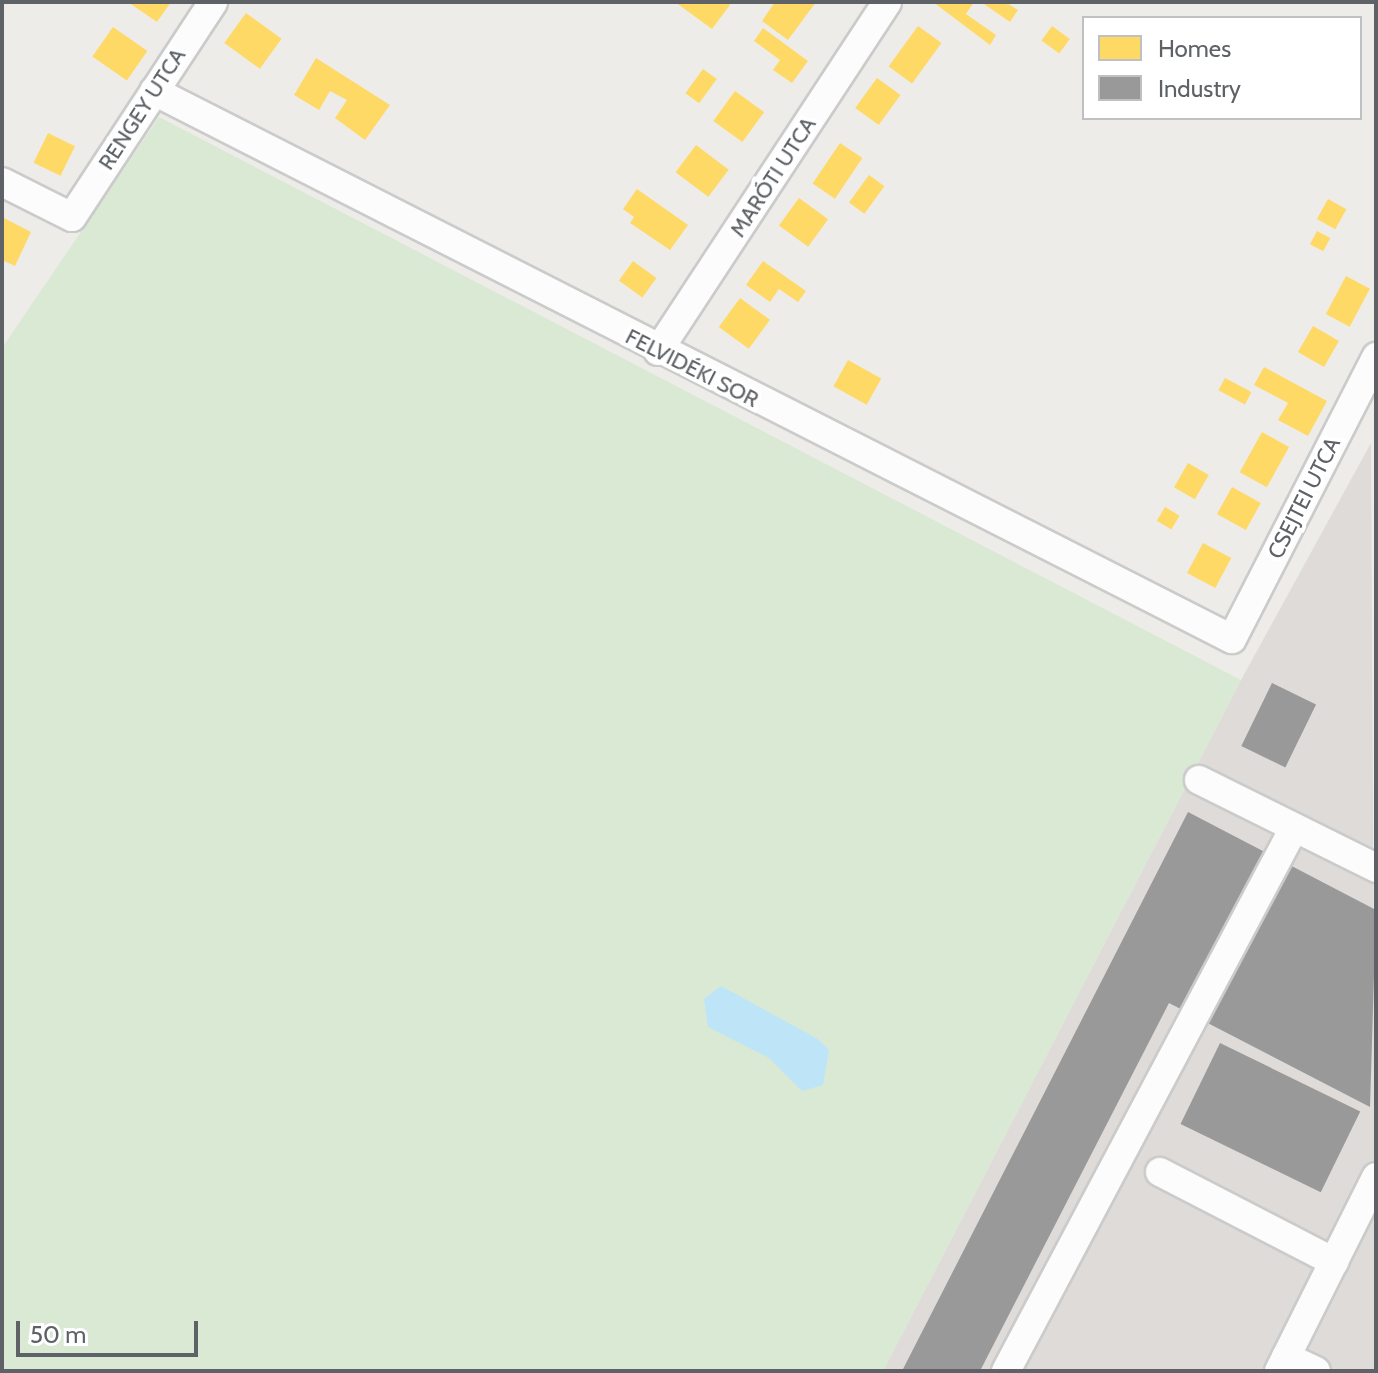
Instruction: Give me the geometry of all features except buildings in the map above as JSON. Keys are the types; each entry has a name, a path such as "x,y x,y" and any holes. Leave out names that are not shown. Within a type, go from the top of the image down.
{"street":[{"name":"RENGEY UTCA","path":"2,182 72,217 213,2"},
{"name":"MARÓTI UTCA","path":"658,351 887,2"},
{"name":"FELVIDÉKI SOR","path":"154,91 658,351 1232,639"},
{"name":"CSEJTEI UTCA","path":"1232,639 1364,407 1376,357"},
{"path":"1199,780 1376,868"},
{"path":"1006,1371 1294,828"},
{"path":"1160,1172 1334,1262"},
{"path":"1316,1371 1283,1364 1376,1177"}],"shaded area":[{"path":"1371,443 1376,1371 883,1371 1241,680"}],"green space":[{"path":"159,117 1241,680 883,1371 2,1371 2,348"}],"water":[{"path":"721,986 818,1039 829,1050 823,1085 802,1091 769,1058 708,1027 704,999"}]}
